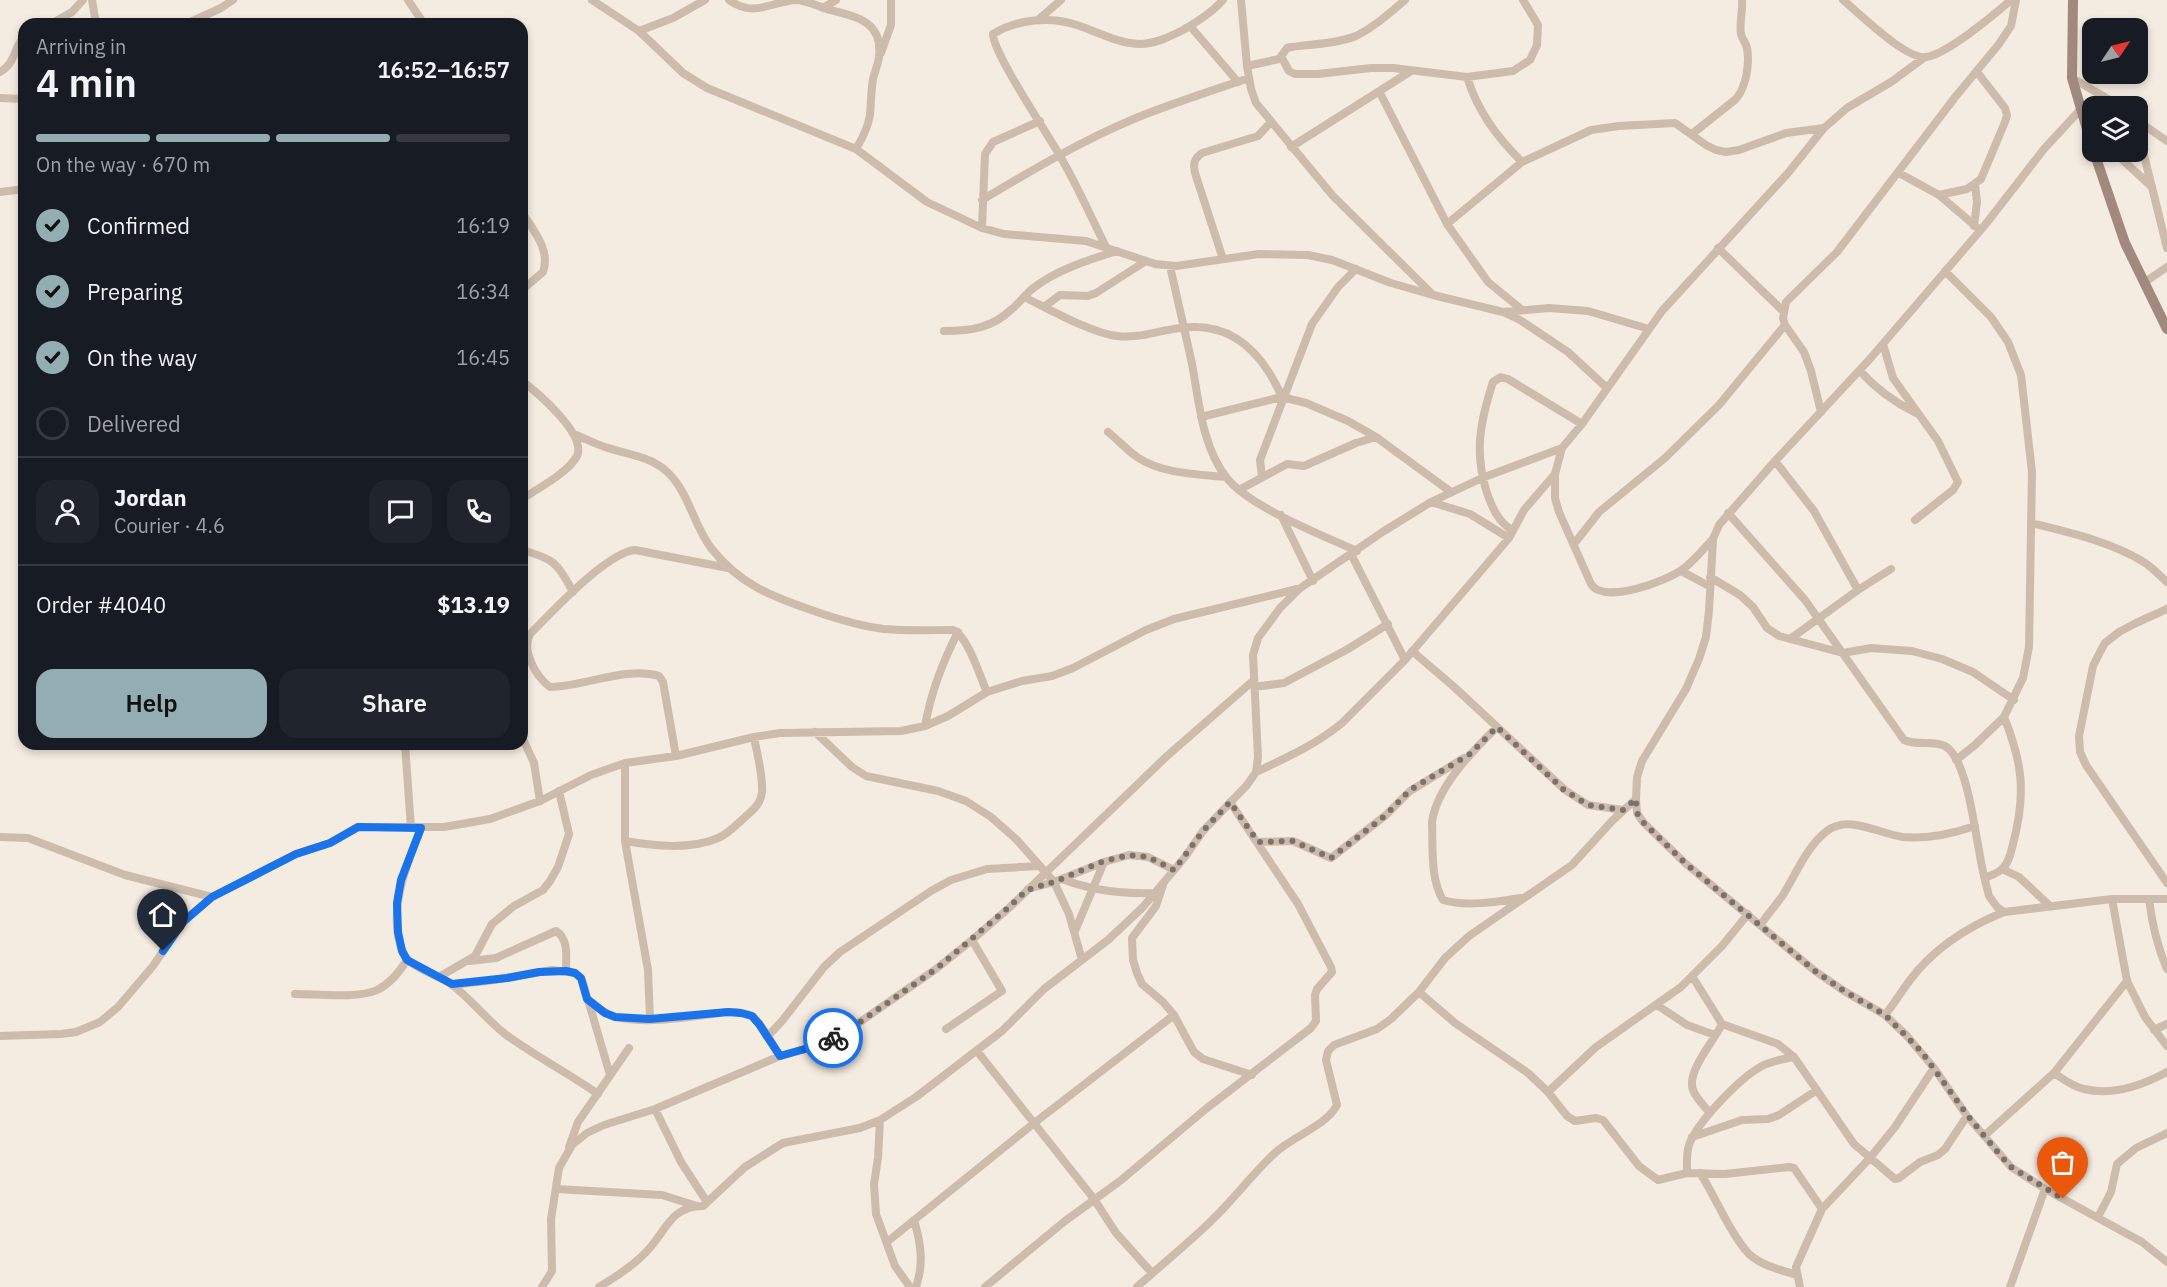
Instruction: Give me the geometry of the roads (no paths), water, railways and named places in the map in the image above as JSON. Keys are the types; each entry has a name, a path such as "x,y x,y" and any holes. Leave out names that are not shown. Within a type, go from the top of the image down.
{"street":[{"path":"62,18 72,12 83,0"},
{"path":"92,0 95,18"},
{"path":"199,18 233,0"},
{"path":"408,0 420,18"},
{"path":"592,0 639,31 683,73 707,88 856,149 927,202 982,228 1004,234 1086,241 1146,261 1170,266 1259,254 1308,255 1332,260 1391,283 1503,312 1520,320 1560,346 1607,388"},
{"path":"639,31 673,18 705,0"},
{"path":"729,0 742,7 750,8 769,7 801,0 868,23 876,31 879,40 879,58"},
{"path":"823,8 836,0"},
{"path":"856,149 870,117 873,78 891,25 891,0"},
{"path":"1039,19 1061,0"},
{"path":"1106,247 1060,156 1003,60 992,35 994,32 1039,19 1060,20 1118,40 1139,44 1156,42 1190,26 1223,0"},
{"path":"1241,0 1247,66 1256,103 1334,196 1433,295"},
{"path":"1405,0 1355,36 1291,46 1284,52 1282,58 1289,71 1295,74 1318,74 1371,68 1467,77 1513,71 1530,60 1539,31 1538,25 1523,0"},
{"path":"1692,134 1742,92 1746,79 1747,48 1740,30 1742,0"},
{"path":"1843,0 1887,37 1916,55 1925,57"},
{"path":"2011,0 1946,48 1925,57 1891,82 1847,108 1824,128 1781,180 1662,310 1582,424 1562,448 1554,485 1557,505 1591,585 1604,593 1634,589 1681,571 1713,539 1728,513 1775,460 1860,371 1945,271 1977,228 2080,110"},
{"path":"1821,412 1804,352 1785,325 1783,311 1790,296 1837,252 1934,124 1977,72 2011,26 2016,0"},
{"path":"2073,0 2072,78 2082,116"},
{"path":"1190,26 1238,82"},
{"path":"0,72 7,68 18,48"},
{"path":"1247,66 1282,58"},
{"path":"1291,147 1411,71"},
{"path":"1939,195 1967,189 1981,179 2006,122 2007,114 1997,96 1977,72"},
{"path":"1467,77 1480,110 1504,144 1522,162"},
{"path":"982,200 1028,172 1134,119 1249,78"},
{"path":"2072,78 2103,96"},
{"path":"1379,91 1447,224 1488,282 1521,309"},
{"path":"0,98 18,99"},
{"path":"982,228 985,154 988,147 993,142 1040,121"},
{"path":"1223,259 1193,165 1202,153 1258,136 1271,122"},
{"path":"1447,224 1522,162 1591,130 1675,123 1716,150 1726,152 1786,133 1824,128"},
{"path":"2148,128 2167,141"},
{"path":"2097,162 2125,243 2167,329"},
{"path":"2125,162 2152,187"},
{"path":"2146,162 2167,248"},
{"path":"1899,173 1939,195 1977,228"},
{"path":"1975,185 1977,228"},
{"path":"0,192 18,190"},
{"path":"528,221 546,257 543,272 528,285"},
{"path":"1718,248 1783,311"},
{"path":"944,332 969,331 987,327 1013,309 1032,289 1069,268 1117,251"},
{"path":"1044,307 1060,296 1088,296 1096,293 1146,261"},
{"path":"1170,266 1201,417 1212,452 1226,477 1239,490 1259,504 1354,553 1405,660"},
{"path":"2145,282 2167,267"},
{"path":"1262,476 1260,460 1312,324 1338,287 1356,269"},
{"path":"1945,271 1991,317 2008,342 2020,375 2032,472 2029,646 2023,678 2004,717 1956,760"},
{"path":"1024,297 1114,336 1129,337 1184,327 1219,329 1239,339 1263,365 1284,398"},
{"path":"1503,312 1549,308 1588,311 1649,328"},
{"path":"1574,544 1599,512 1665,458 1719,405 1785,325"},
{"path":"1883,344 1893,378 1941,447 1958,482 1953,490 1915,520"},
{"path":"1860,371 1891,399 1918,414"},
{"path":"1511,535 1494,514 1482,478 1478,454 1480,431 1492,382 1501,377 1508,379 1582,424"},
{"path":"528,386 547,403 576,435 603,447 658,464 667,471 675,481 710,546 729,568 769,595 786,603 838,619 886,629 958,632 964,640 987,692"},
{"path":"1201,417 1284,398 1323,410 1376,436 1450,492"},
{"path":"1108,432 1138,458 1158,466 1177,472 1226,477"},
{"path":"528,495 566,469 577,456 579,445 576,435"},
{"path":"1239,490 1287,464 1309,465 1376,436"},
{"path":"556,1189 662,1196 703,1206 745,1167 783,1143 860,1128 879,1120 916,1097 1002,1031 1044,989 1108,940 1155,893 1203,831 1247,785 1256,772 1258,757 1253,655 1258,638 1299,589 1431,502 1482,478 1562,448"},
{"path":"1775,460 1814,511 1858,590"},
{"path":"1256,772 1331,732 1405,660 1511,535 1524,510 1555,474"},
{"path":"1431,502 1470,514 1511,535"},
{"path":"1728,513 1805,600 1904,740 1911,743 1942,745 1950,751 1956,760 1967,790 1992,902 2004,912"},
{"path":"1281,515 1313,580"},
{"path":"2031,523 2127,553 2144,562 2167,582"},
{"path":"1713,539 1706,637 1686,689 1642,761 1637,777 1637,813 1643,822 1685,863 1815,971 1885,1015 1907,1036 1934,1068 1968,1116 2011,1167 2142,1242 2167,1262"},
{"path":"528,637 573,592 607,563 626,551 635,550 729,568"},
{"path":"528,552 556,563 573,592"},
{"path":"1790,639 1891,569"},
{"path":"1681,571 1709,586"},
{"path":"1710,577 1740,595 1753,607 1767,628 1779,636 1843,653 1871,648 1889,648 1942,659 1973,672 2014,700"},
{"path":"0,1036 76,1032 100,1022 118,1007 153,966 183,922 212,897 296,854 330,843 358,827 421,828 467,824 490,819 540,801 591,775 625,763 676,756 754,737 780,733 901,731 925,726 948,716 987,692 1022,681 1052,676 1073,668 1146,630 1174,619 1299,589"},
{"path":"2167,609 2136,623 2105,643 2093,666 2079,736 2080,752 2086,765 2167,883"},
{"path":"542,1287 552,1271 551,1219 559,1168 572,1145 587,1133 604,1125 655,1109 780,1056 819,1045 850,1029 936,969 972,940 1027,890 1043,869 1167,756 1254,684 1284,683 1348,649 1388,624"},
{"path":"925,726 935,684 958,632"},
{"path":"1412,651 1564,790 1588,805 1623,810"},
{"path":"528,653 537,672 550,687 615,676 650,674 659,676 663,682 676,756"},
{"path":"1986,878 2002,869 2007,861 2016,833 2022,792 2022,776 2017,753 2004,717"},
{"path":"1497,727 1470,754 1452,777 1433,813 1438,892 1443,900 1450,902 1472,903 1524,898"},
{"path":"815,732 852,767 866,776 938,791 966,801 992,817 1043,869 1058,880 1127,892 1155,893"},
{"path":"626,842 645,845 684,845 718,838 730,831 759,804 762,794 754,737"},
{"path":"405,750 411,828"},
{"path":"528,750 534,763 540,801"},
{"path":"1258,842 1293,841 1331,858 1386,815 1410,790 1470,754"},
{"path":"625,763 626,842 648,970 650,1019"},
{"path":"439,976 467,961 479,951 492,924 514,906 543,890 558,867 569,834 559,791"},
{"path":"1137,1287 1213,1219 1277,1151 1295,1137 1332,1115 1337,1105 1326,1060 1328,1050 1334,1045 1377,1029 1391,1019 1419,992 1445,958 1469,936 1572,865 1636,799"},
{"path":"985,1287 1311,1028 1316,1021 1315,995 1317,989 1332,972 1298,904 1230,802"},
{"path":"1761,924 1782,897 1820,837 1836,826 1847,824 1902,837 1922,837 1959,832 1975,826"},
{"path":"421,828 401,880 397,903 398,932 402,951 407,960 452,984 507,1035 598,1094"},
{"path":"0,837 28,838 124,875 212,897"},
{"path":"1027,890 1118,857 1138,855 1174,870"},
{"path":"1075,931 1104,861"},
{"path":"767,1037 824,967 840,952 931,891 951,880 987,869 1043,869"},
{"path":"2002,869 2019,877 2051,908"},
{"path":"1058,880 1082,960"},
{"path":"1163,883 1156,906 1132,938 1133,960 1142,984 1174,1015 1194,1052 1203,1059 1252,1075"},
{"path":"1885,1015 1911,979 1943,946 1964,930 2004,912 2112,899 2167,900"},
{"path":"2112,899 2127,981 2154,1030 2167,1046"},
{"path":"2149,899 2153,929 2167,969"},
{"path":"1548,1092 1596,1047 1658,1005 1692,976 1722,946 1748,914"},
{"path":"467,961 496,958 556,931 564,938 566,971"},
{"path":"946,1029 1002,991 972,940"},
{"path":"295,994 367,993 378,990 389,982 407,960"},
{"path":"452,984 539,972 575,973 581,978 610,1075"},
{"path":"1692,976 1722,1024 1778,1044 1794,1057 1854,1144 1890,1177 1899,1178 1916,1165 1938,1155 1945,1149 1968,1116"},
{"path":"1984,1136 2054,1074 2127,981"},
{"path":"1419,992 1455,1023 1510,1060 1548,1092 1567,1116 1575,1121 1596,1118 1603,1120 1630,1156 1647,1173 1658,1180 1687,1173 1725,1174 1794,1168 1822,1209"},
{"path":"587,999 605,1013 615,1017 650,1019 728,1012 752,1016 780,1056"},
{"path":"1658,1005 1687,1024 1714,1035"},
{"path":"887,1242 1033,1124 1174,1015"},
{"path":"1710,1113 1693,1091 1691,1083 1694,1073 1722,1024"},
{"path":"2154,1030 2167,1024"},
{"path":"568,1152 578,1122 629,1048"},
{"path":"977,1051 1094,1199 1116,1233 1152,1273"},
{"path":"1687,1173 1686,1156 1692,1137 1710,1113 1760,1067 1794,1057"},
{"path":"1800,1287 1797,1275 1798,1261 1822,1209 1869,1159 1895,1127 1934,1068"},
{"path":"2054,1074 2084,1089 2100,1090 2119,1089 2140,1084 2167,1072"},
{"path":"1692,1137 1742,1120 1768,1119 1779,1115 1817,1090"},
{"path":"655,1109 681,1162 707,1202"},
{"path":"879,1120 874,1198 876,1214 895,1266 910,1287"},
{"path":"2098,1217 2111,1192 2116,1164 2136,1148 2167,1133"},
{"path":"1700,1173 1734,1232 1749,1253 1774,1268 1797,1275"},
{"path":"2010,1287 2046,1189"},
{"path":"599,1287 619,1275 648,1250 671,1218 697,1206"},
{"path":"914,1220 922,1263 916,1287"}]}
